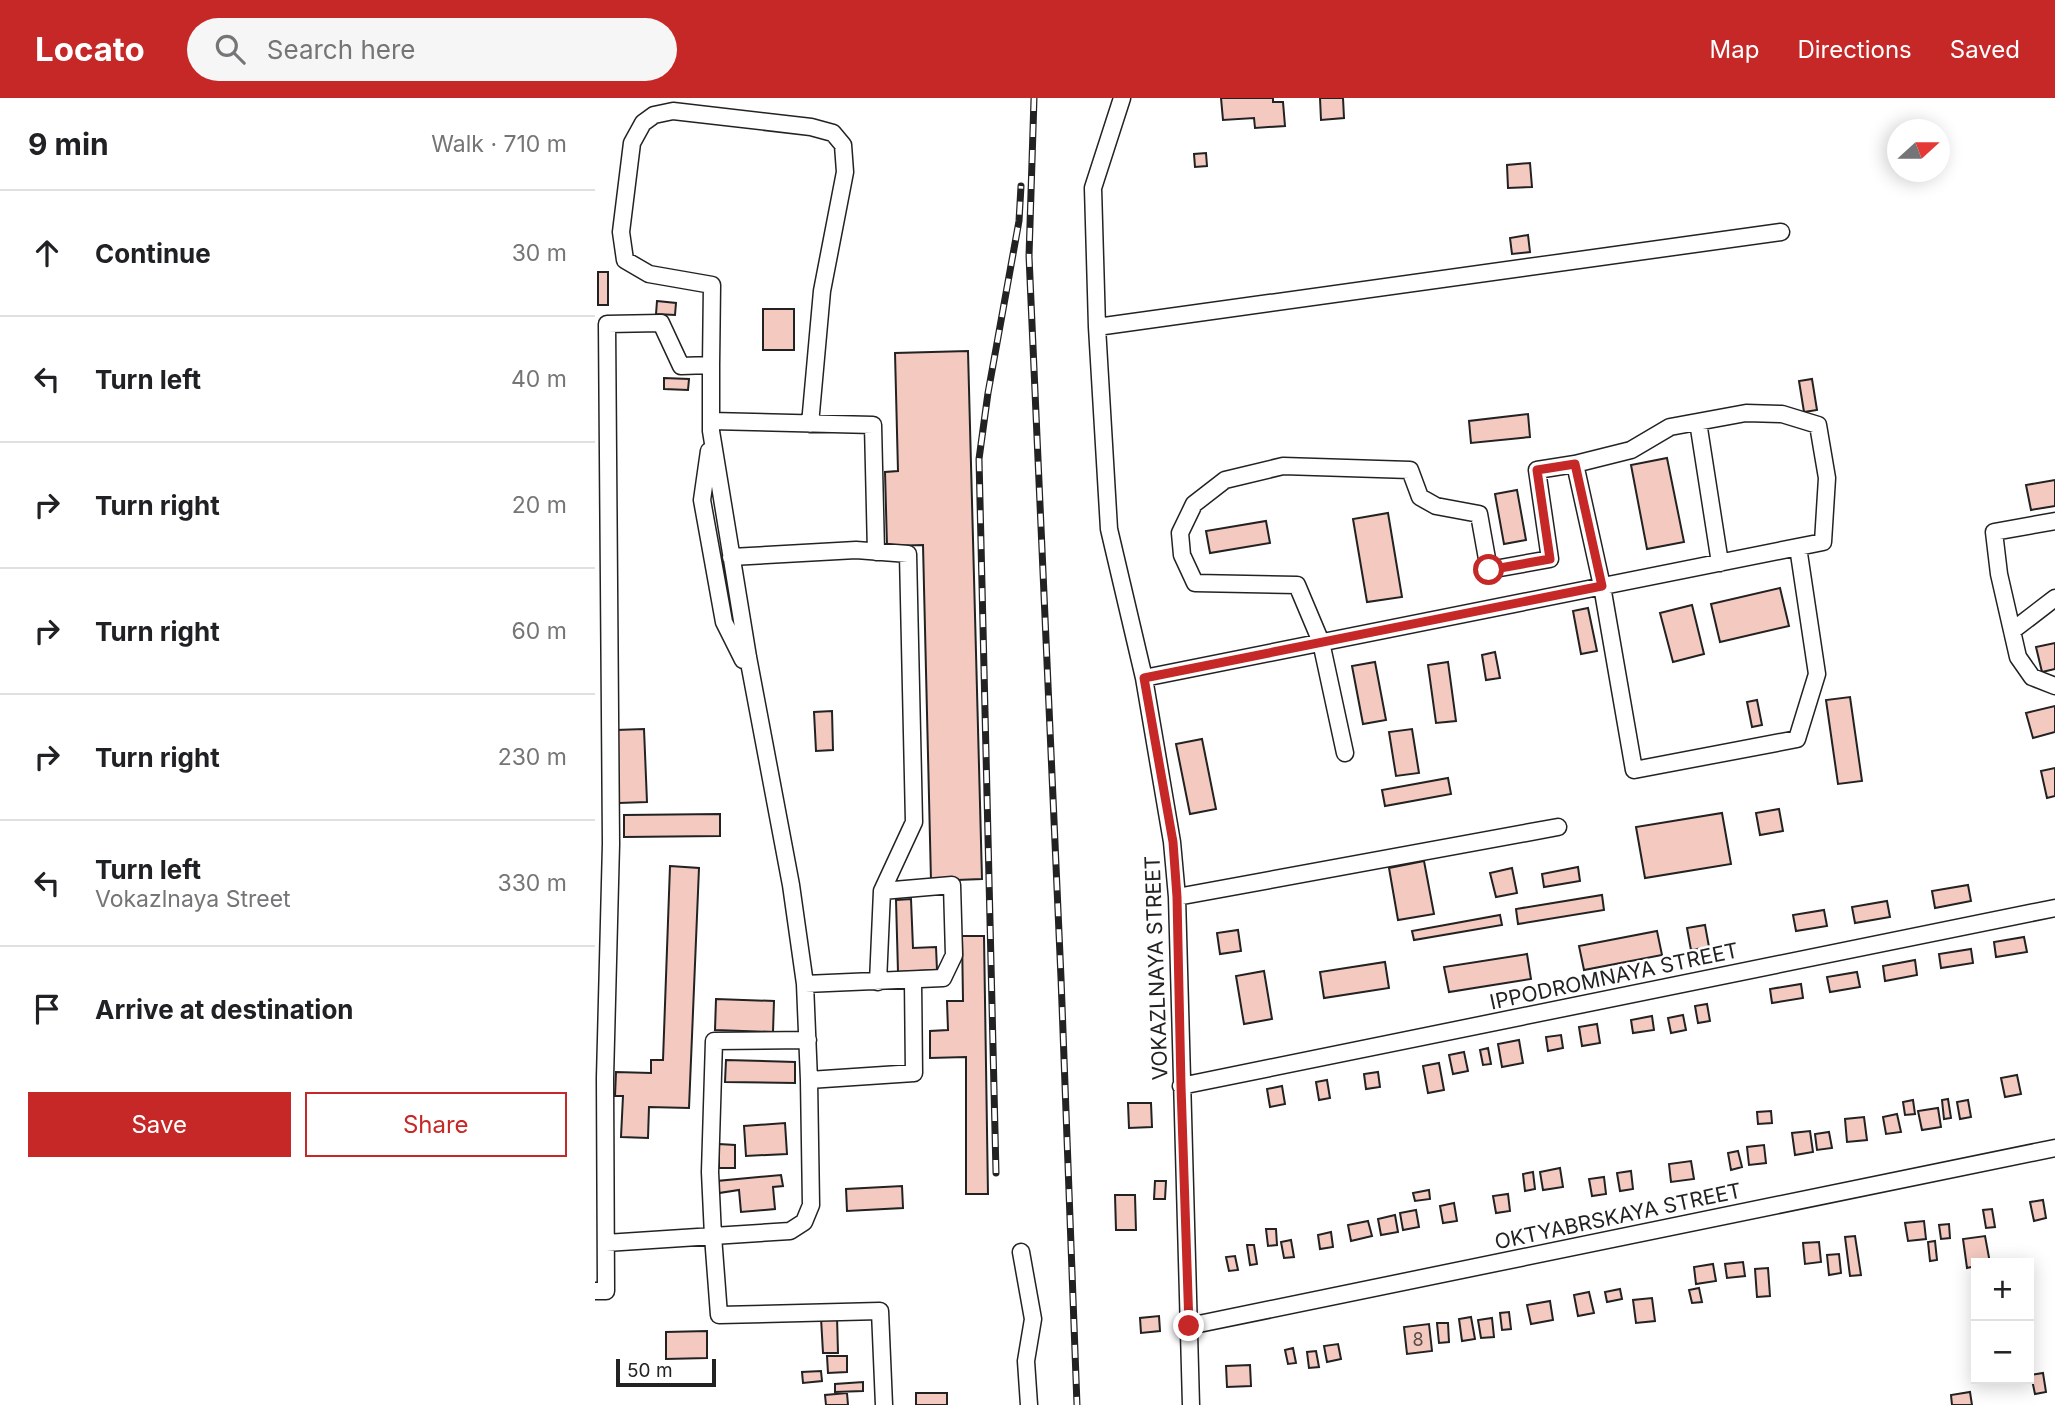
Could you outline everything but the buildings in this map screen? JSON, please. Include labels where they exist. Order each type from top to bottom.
[{"type":"street","name":"VOKAZLNAYA STREET","points":[[1122,98],[1093,188],[1097,327],[1109,529],[1144,678],[1173,842],[1177,897],[1191,1405]]},
{"type":"street","points":[[751,676],[724,622],[702,500],[711,426],[712,285],[649,274],[625,260],[621,232],[632,143],[643,123],[654,115],[673,111],[811,127],[833,133],[843,145],[845,172],[822,291],[810,424]]},
{"type":"street","points":[[1097,327],[1781,232]]},
{"type":"street","points":[[595,1291],[606,1291],[605,1078],[611,845],[607,324],[661,323],[681,366],[711,365]]},
{"type":"street","points":[[1144,678],[1321,642],[1720,562],[1823,542],[1827,478],[1818,425],[1782,414],[1746,413],[1670,426],[1631,450],[1537,470],[1550,559],[1489,570],[1479,514],[1436,506],[1420,497],[1410,470],[1283,466],[1224,480],[1194,505],[1180,533],[1182,555],[1195,583],[1297,585],[1321,642],[1345,753]]},
{"type":"street","points":[[1697,422],[1720,562]]},
{"type":"street","points":[[711,426],[873,425],[876,552]]},
{"type":"street","points":[[606,1243],[790,1231],[804,1223],[811,1205],[805,984],[791,885],[751,676],[711,426]]},
{"type":"street","points":[[1575,464],[1602,586],[1634,770],[1797,739],[1817,674],[1798,547]]},
{"type":"street","points":[[2055,521],[1994,532],[1999,574],[2018,657],[2032,677],[2055,686]]},
{"type":"street","points":[[731,556],[856,550],[908,554],[914,822],[883,891],[878,982]]},
{"type":"street","points":[[2013,631],[2055,598]]},
{"type":"street","points":[[1177,897],[1558,827]]},
{"type":"street","points":[[805,984],[943,978],[954,956],[952,885],[883,891]]},
{"type":"street","name":"IPPODROMNAYA STREET","points":[[1181,1086],[2054,912]]},
{"type":"street","points":[[809,1080],[914,1073],[913,981]]},
{"type":"street","points":[[808,1040],[714,1041],[710,1172],[719,1315],[880,1311],[884,1405]]},
{"type":"street","name":"OKTYABRSKAYA STREET","points":[[1189,1326],[2055,1147]]},
{"type":"street","points":[[1021,1252],[1033,1319],[1026,1362],[1029,1405]]},
{"type":"railway","points":[[1034,98],[1029,256],[1077,1405]]},
{"type":"railway","points":[[996,1173],[979,459],[1019,221],[1021,186]]},
{"type":"route","points":[[1189,1326],[1177,897],[1173,842],[1144,678],[1602,586],[1575,464],[1537,470],[1550,559],[1489,570]]}]
